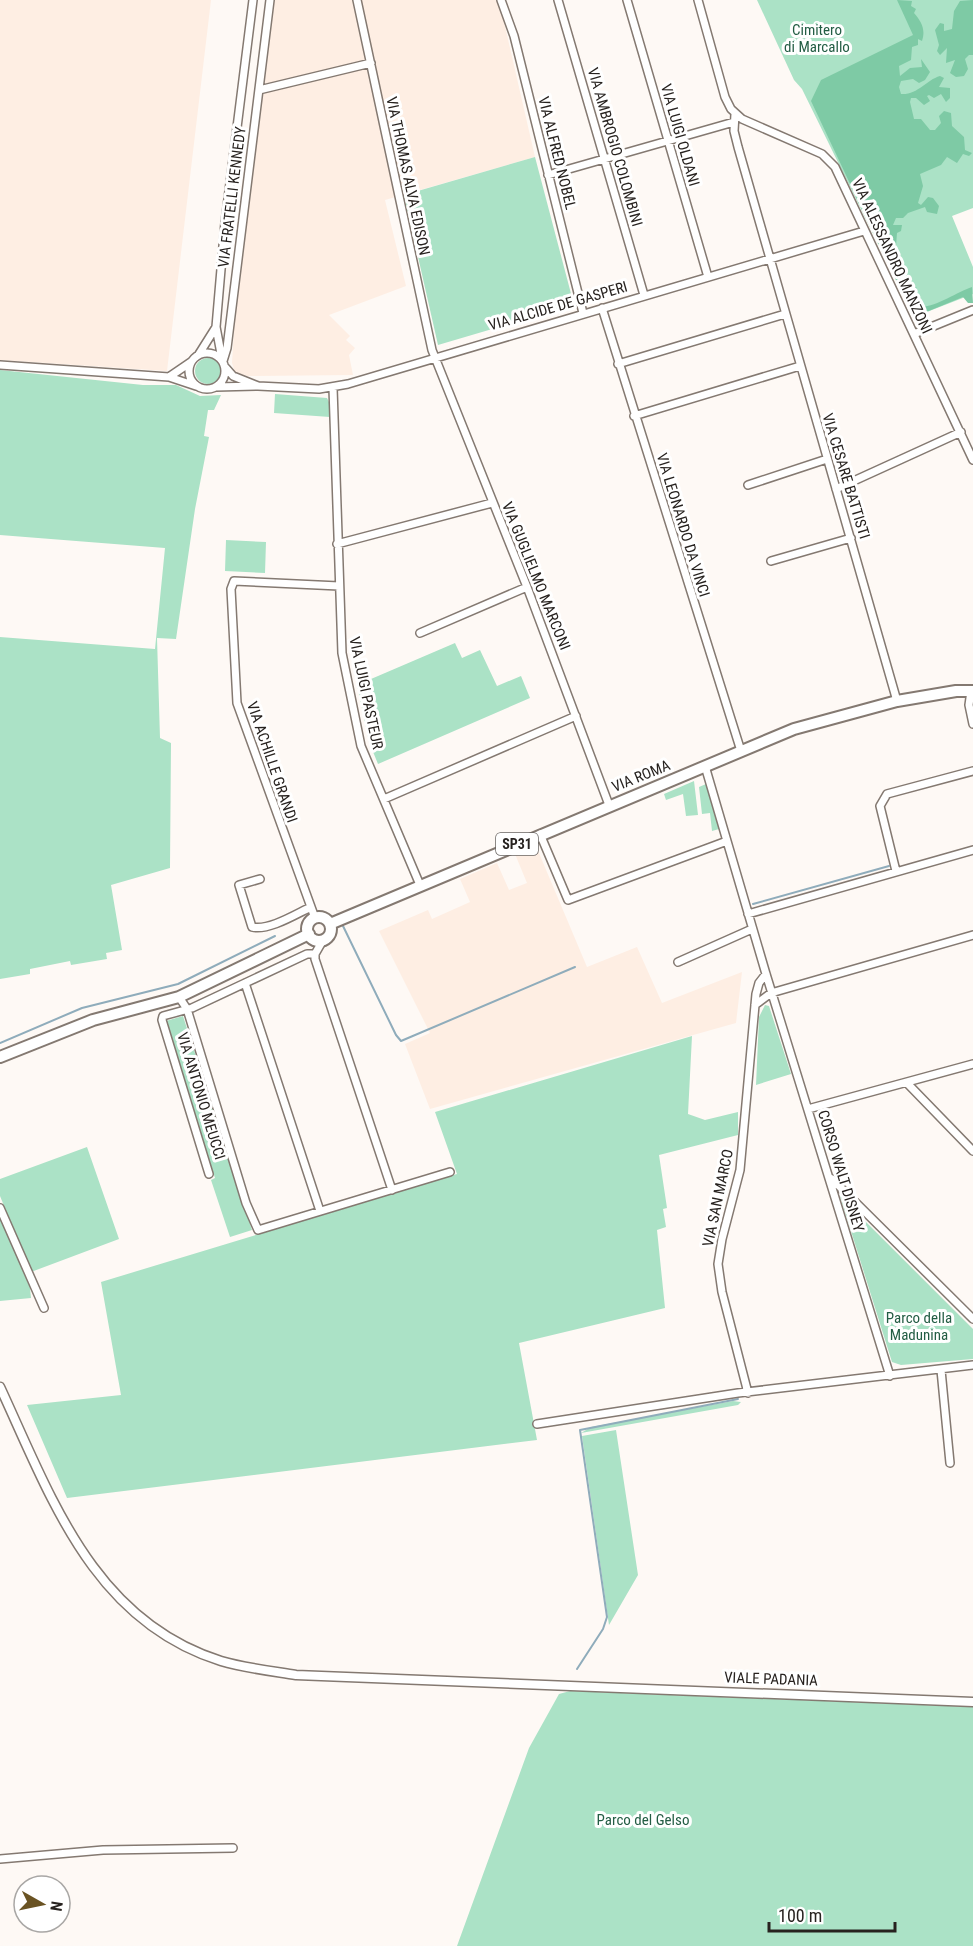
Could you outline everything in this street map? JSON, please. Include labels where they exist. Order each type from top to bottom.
[{"type":"main road","name":"VIA ROMA","points":[[330,924],[609,805],[805,725],[897,701],[956,691],[972,691]]},
{"type":"main road","points":[[313,912],[330,924],[329,935],[323,940],[315,939],[309,934],[308,926],[313,912]]},
{"type":"main road","points":[[0,1058],[73,1026],[179,997],[309,934]]},
{"type":"street","name":"VIA FRATELLI KENNEDY","points":[[224,364],[216,327],[225,224],[253,0]]},
{"type":"street","name":"VIA FRATELLI KENNEDY","points":[[224,364],[228,348],[270,0]]},
{"type":"street","name":"VIA THOMAS ALVA EDISON","points":[[357,0],[434,357]]},
{"type":"street","name":"VIA ALFRED NOBEL","points":[[501,0],[514,36],[583,313]]},
{"type":"street","name":"VIA LUIGI OLDANI","points":[[627,0],[708,277]]},
{"type":"street","points":[[698,0],[724,98],[735,114]]},
{"type":"street","name":"VIA AMBROGIO COLOMBINI","points":[[559,3],[644,295]]},
{"type":"street","points":[[259,90],[370,63]]},
{"type":"street","name":"VIA CESARE BATTISTI","points":[[735,114],[734,132],[897,701]]},
{"type":"street","name":"VIA ALESSANDRO MANZONI","points":[[735,114],[830,160],[973,460]]},
{"type":"street","points":[[548,176],[734,122]]},
{"type":"street","name":"VIA ALCIDE DE GASPERI","points":[[216,387],[333,388],[864,231]]},
{"type":"street","name":"VIA LEONARDO DA VINCI","points":[[602,308],[634,416],[741,751]]},
{"type":"street","points":[[914,334],[973,310]]},
{"type":"street","points":[[618,364],[785,314]]},
{"type":"street","name":"VIA FRATELLI KENNEDY","points":[[195,358],[216,327]]},
{"type":"street","points":[[0,365],[169,377],[207,390],[216,387],[224,380],[224,364],[209,353],[195,358],[169,377]]},
{"type":"street","name":"VIA GUGLIELMO MARCONI","points":[[434,357],[527,587],[609,805]]},
{"type":"street","points":[[195,358],[189,371],[196,386]]},
{"type":"street","name":"VIA ALCIDE DE GASPERI","points":[[224,364],[233,376],[258,386]]},
{"type":"street","points":[[634,416],[800,366]]},
{"type":"street","name":"VIA LUIGI PASTEUR","points":[[333,388],[342,653],[361,746],[420,885]]},
{"type":"street","points":[[836,489],[961,432]]},
{"type":"street","points":[[747,485],[827,459]]},
{"type":"street","points":[[337,544],[492,503]]},
{"type":"street","points":[[771,561],[851,538]]},
{"type":"street","name":"VIA ACHILLE GRANDI","points":[[313,912],[237,704],[231,590],[234,581],[339,586]]},
{"type":"street","points":[[420,633],[527,587]]},
{"type":"street","points":[[972,691],[969,705],[973,724]]},
{"type":"street","points":[[384,799],[576,716]]},
{"type":"street","points":[[705,766],[766,974]]},
{"type":"street","points":[[896,871],[880,813],[882,799],[886,794],[973,771]]},
{"type":"street","points":[[540,834],[568,900],[728,841]]},
{"type":"street","points":[[748,914],[973,850]]},
{"type":"street","points":[[260,879],[239,885],[252,927],[258,928],[313,912]]},
{"type":"street","points":[[678,962],[752,929]]},
{"type":"street","points":[[755,1005],[771,993],[973,935]]},
{"type":"street","points":[[323,940],[315,954],[392,1190]]},
{"type":"street","points":[[187,1010],[307,954],[315,954]]},
{"type":"street","name":"CORSO WALT DISNEY","points":[[766,974],[890,1376]]},
{"type":"street","name":"VIA SAN MARCO","points":[[748,1393],[722,1292],[718,1264],[722,1239],[740,1170],[755,1005],[759,983],[766,974]]},
{"type":"street","points":[[245,983],[320,1212]]},
{"type":"street","points":[[179,997],[187,1010],[246,1203],[258,1230],[450,1172]]},
{"type":"street","name":"VIA ANTONIO MEUCCI","points":[[187,1010],[163,1016],[162,1020],[209,1174]]},
{"type":"street","points":[[808,1109],[973,1064]]},
{"type":"street","points":[[907,1083],[973,1151]]},
{"type":"street","points":[[830,1178],[973,1319]]},
{"type":"street","points":[[0,1208],[44,1308]]},
{"type":"street","points":[[537,1424],[748,1393],[973,1365]]},
{"type":"street","points":[[941,1370],[950,1463]]},
{"type":"street","name":"VIALE PADANIA","points":[[0,1387],[52,1499],[85,1558],[116,1597],[152,1626],[187,1647],[219,1660],[258,1670],[296,1675],[973,1702]]},
{"type":"street","points":[[0,1859],[102,1850],[233,1848]]},
{"type":"shaded area","points":[[0,0],[211,0],[167,371],[0,360]]},
{"type":"shaded area","points":[[272,0],[499,0],[535,157],[385,200],[406,286],[329,315],[350,336],[346,340],[355,348],[349,355],[353,375],[247,376],[235,372],[232,363],[235,313]]},
{"type":"shaded area","points":[[536,846],[587,967],[637,947],[662,1003],[742,972],[736,1023],[430,1109],[405,1044],[430,1033],[379,931],[428,910],[432,919],[470,902],[460,879],[497,863],[509,890],[527,883],[515,854]]},
{"type":"green space","name":"Cimitero di Marcallo","points":[[757,0],[973,0],[973,208],[952,216],[973,267],[973,294],[914,317],[802,89],[794,80]]},
{"type":"green space","points":[[897,0],[912,1],[911,6],[916,9],[914,13],[923,29],[922,41],[918,39],[918,45],[912,47],[911,60],[899,66],[900,76],[910,68],[922,67],[921,59],[930,72],[925,80],[919,83],[913,79],[901,81],[899,87],[901,94],[917,90],[940,76],[944,78],[939,87],[950,88],[950,98],[946,102],[941,94],[934,98],[929,95],[927,96],[930,101],[924,105],[916,98],[911,98],[914,119],[921,119],[930,130],[935,130],[941,123],[939,116],[944,111],[951,113],[952,126],[964,137],[965,150],[972,153],[969,156],[963,154],[957,163],[947,157],[941,165],[920,174],[923,186],[918,203],[921,205],[928,197],[933,198],[939,206],[937,214],[927,212],[925,207],[908,213],[903,218],[896,218],[893,225],[902,225],[901,231],[897,233],[896,246],[886,254],[888,257],[895,255],[901,260],[909,282],[917,288],[914,301],[916,306],[923,307],[937,303],[972,287],[973,303],[968,303],[963,297],[914,317],[872,230],[876,228],[874,224],[870,226],[811,101],[821,80],[913,35]]},
{"type":"green space","points":[[973,0],[973,55],[965,59],[968,69],[964,76],[956,77],[950,73],[955,60],[946,63],[947,48],[940,55],[937,51],[939,45],[935,30],[940,23],[944,24],[944,31],[952,29],[954,11],[960,1]]},
{"type":"green space","points":[[535,157],[574,305],[438,345],[404,195]]},
{"type":"green space","points":[[208,358],[217,362],[221,371],[217,380],[208,384],[199,380],[195,371],[199,362]]},
{"type":"green space","points":[[0,370],[143,385],[176,385],[200,396],[221,395],[214,410],[208,410],[204,436],[209,437],[195,509],[176,639],[157,638],[160,738],[171,743],[170,868],[111,885],[122,950],[106,953],[107,959],[71,965],[70,961],[30,969],[30,974],[0,979],[0,637],[155,649],[165,548],[0,535]]},
{"type":"green space","points":[[275,394],[327,398],[330,417],[274,413]]},
{"type":"green space","points":[[226,540],[266,542],[265,573],[225,571]]},
{"type":"green space","points":[[455,643],[462,658],[480,650],[497,686],[521,676],[530,698],[378,764],[369,742],[357,685]]},
{"type":"green space","points":[[694,781],[698,815],[686,816],[683,794],[666,800],[664,794]]},
{"type":"green space","points":[[706,784],[719,829],[712,831],[710,813],[702,814],[699,787]]},
{"type":"green space","points":[[765,1005],[769,1006],[791,1074],[756,1085],[759,1017]]},
{"type":"green space","points":[[183,1016],[252,1230],[230,1237],[211,1180],[215,1178],[166,1021]]},
{"type":"green space","points":[[692,1036],[688,1114],[705,1120],[738,1112],[738,1135],[659,1155],[667,1208],[663,1209],[666,1227],[657,1230],[665,1308],[519,1343],[537,1440],[67,1498],[27,1405],[121,1395],[101,1282],[457,1174],[435,1112]]},
{"type":"green space","points":[[87,1147],[119,1239],[31,1272],[0,1196],[0,1179]]},
{"type":"green space","name":"Parco della Madunina","points":[[840,1196],[973,1329],[973,1359],[901,1365],[892,1362]]},
{"type":"green space","points":[[0,1216],[30,1288],[31,1298],[0,1301]]},
{"type":"green space","points":[[733,1401],[741,1402],[738,1405],[581,1433],[591,1427]]},
{"type":"green space","points":[[616,1430],[638,1575],[609,1625],[582,1436]]},
{"type":"green space","name":"Parco del Gelso","points":[[570,1691],[973,1707],[973,1946],[457,1946],[529,1748],[559,1694]]},
{"type":"waterway","points":[[753,904],[889,866]]},
{"type":"waterway","points":[[343,926],[401,1041],[575,967]]},
{"type":"waterway","points":[[0,1043],[82,1008],[178,984],[275,936]]},
{"type":"waterway","points":[[577,1669],[603,1629],[607,1617],[580,1430],[738,1399]]}]
